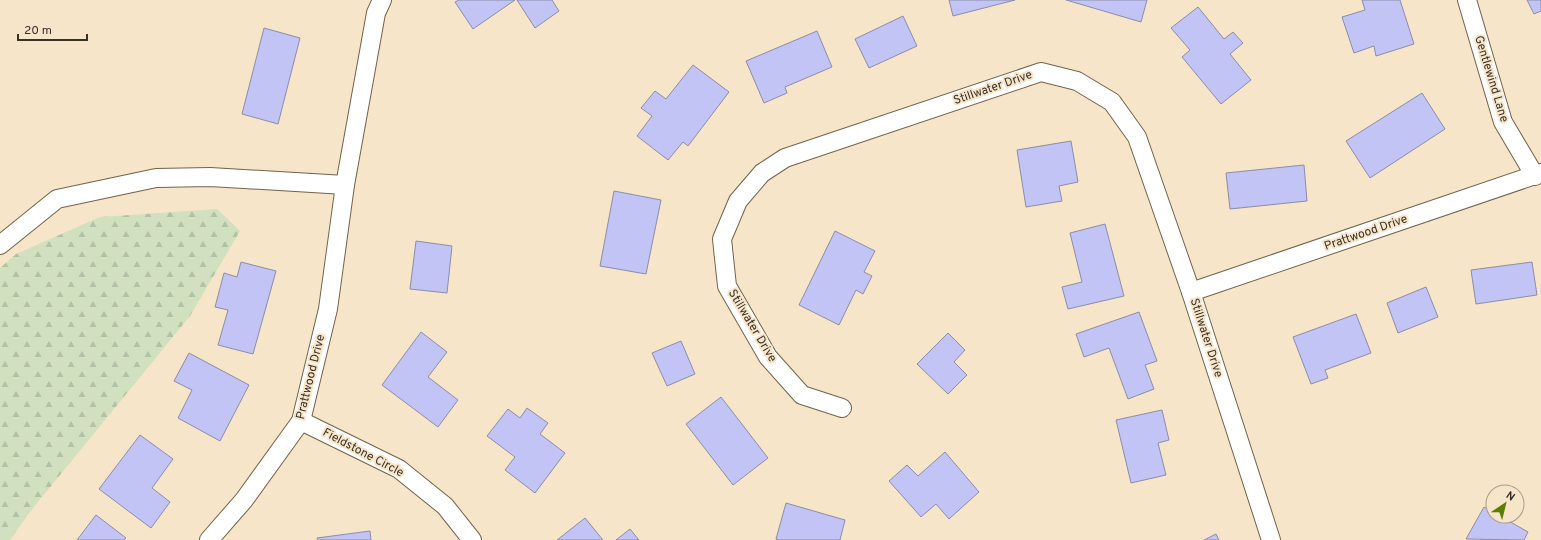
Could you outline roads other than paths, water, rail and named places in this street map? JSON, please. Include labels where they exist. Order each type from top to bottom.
[{"type":"street","name":"Gentlewind Lane","points":[[1466,0],[1502,122],[1538,174]]},
{"type":"street","name":"Prattwood Drive","points":[[208,540],[244,500],[301,421],[328,309],[345,185],[379,6]]},
{"type":"street","name":"Stillwater Drive","points":[[842,408],[802,395],[768,357],[728,286],[722,239],[738,201],[762,173],[785,158],[1041,72],[1077,81],[1112,102],[1137,137],[1191,292],[1271,540]]},
{"type":"street","name":"Prattwood Drive","points":[[1191,292],[1538,174]]},
{"type":"street","points":[[0,244],[58,199],[156,178],[210,177],[345,185]]},
{"type":"street","name":"Fieldstone Circle","points":[[301,421],[400,470],[445,506],[472,540]]}]
